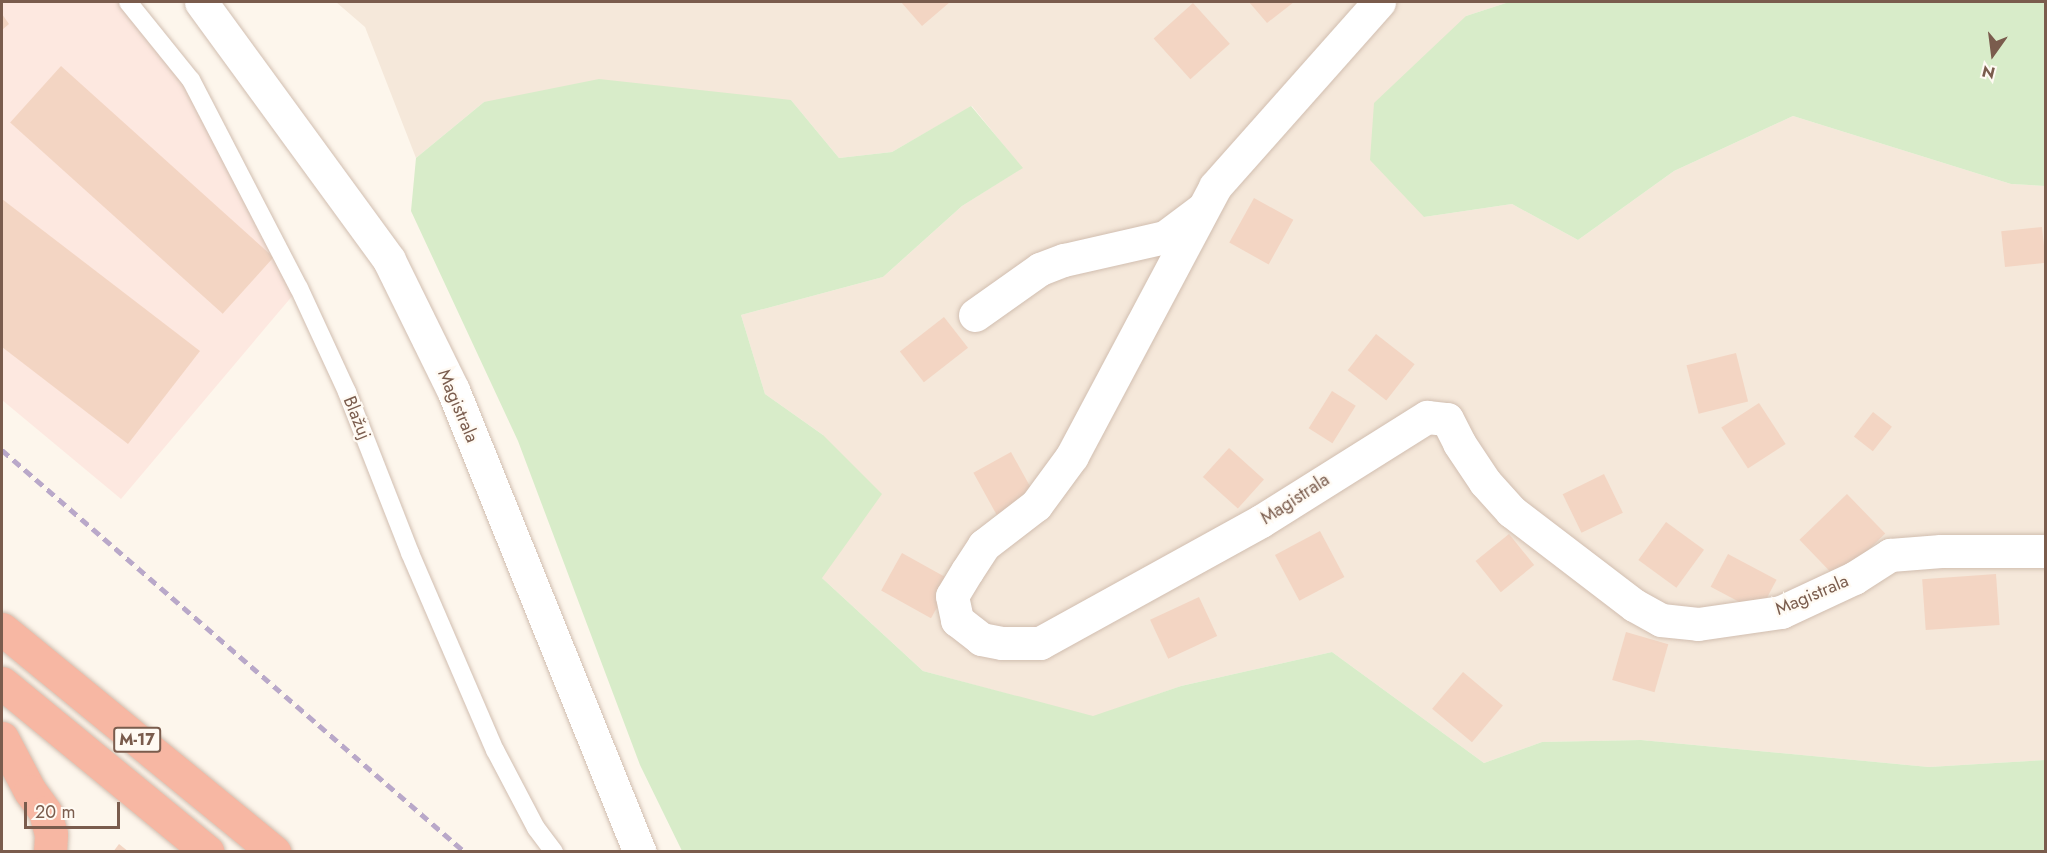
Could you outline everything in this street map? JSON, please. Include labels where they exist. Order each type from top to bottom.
[{"type":"highway","name":"M-17","points":[[2,629],[274,852]]},
{"type":"highway","name":"M-17","points":[[2,683],[208,852]]},
{"type":"highway","points":[[2,738],[30,791],[45,812],[51,834],[50,852]]},
{"type":"street","name":"Magistrala","points":[[201,2],[389,260],[453,390],[640,852]]},
{"type":"street","name":"Magistrala","points":[[1378,2],[1215,187],[1072,456],[1036,506],[984,545],[952,596],[957,620],[981,639],[1002,644],[1040,643],[1261,521],[1332,474],[1427,417],[1447,419],[1459,443],[1485,482],[1511,511],[1634,605],[1661,620],[1698,624],[1781,612],[1854,578],[1890,555],[1941,550],[2046,551]]},
{"type":"street","name":"Magistrala","points":[[975,315],[1040,269],[1064,260],[1165,237],[1202,209]]},
{"type":"lane","name":"Blažuj","points":[[128,2],[191,80],[299,288],[347,392],[410,553],[495,750],[536,828],[554,852]]},
{"type":"shaded area","points":[[2,2],[128,2],[191,80],[299,288],[121,499],[2,400]]},
{"type":"shaded area","points":[[336,2],[1509,2],[1466,16],[1424,217],[1512,204],[1578,240],[1674,171],[1793,116],[2011,184],[2045,186],[2045,760],[1929,767],[1641,740],[1542,742],[1484,763],[1332,652],[1181,686],[1093,717],[923,671],[822,578],[823,435],[765,394],[741,315],[883,277],[962,206],[1022,168],[972,106],[892,152],[839,158],[791,100],[484,102],[416,158],[365,27]]},
{"type":"green space","points":[[1509,2],[2045,2],[2045,186],[2011,184],[1793,116],[1674,171],[1578,240],[1512,204],[1424,217],[1370,160],[1374,103],[1466,16]]},
{"type":"green space","points":[[599,79],[791,100],[839,158],[892,152],[971,106],[1023,168],[962,206],[883,277],[741,315],[765,394],[823,435],[882,494],[822,578],[923,671],[1093,716],[1181,686],[1332,652],[1484,763],[1542,742],[1641,740],[1929,767],[2045,760],[2045,851],[682,851],[640,765],[518,441],[411,211],[416,158],[484,102]]},
{"type":"building","points":[[901,2],[950,2],[922,26]]},
{"type":"building","points":[[1249,2],[1294,2],[1267,23]]},
{"type":"building","points":[[1193,3],[1230,44],[1190,79],[1154,38]]},
{"type":"building","points":[[2,14],[9,24],[2,30]]},
{"type":"building","points":[[61,66],[274,257],[223,314],[10,122]]},
{"type":"building","points":[[1254,198],[1293,220],[1269,264],[1229,243]]},
{"type":"building","points":[[2,199],[200,351],[128,444],[2,347]]},
{"type":"building","points":[[2042,227],[2046,263],[2005,267],[2001,231]]},
{"type":"building","points":[[944,317],[968,348],[924,382],[900,351]]},
{"type":"building","points":[[1376,334],[1415,364],[1386,400],[1348,370]]},
{"type":"building","points":[[1736,353],[1748,402],[1699,414],[1687,365]]},
{"type":"building","points":[[1332,391],[1356,406],[1332,443],[1309,428]]},
{"type":"building","points":[[1759,403],[1786,444],[1748,469],[1721,428]]},
{"type":"building","points":[[1873,412],[1892,427],[1873,451],[1854,436]]},
{"type":"building","points":[[1229,448],[1264,479],[1238,508],[1203,477]]},
{"type":"building","points":[[1011,452],[1034,494],[997,515],[973,473]]},
{"type":"building","points":[[1604,474],[1623,513],[1582,533],[1563,494]]},
{"type":"building","points":[[1847,494],[1885,534],[1838,579],[1800,540]]},
{"type":"building","points":[[1666,522],[1704,550],[1676,588],[1638,560]]},
{"type":"building","points":[[1320,531],[1344,577],[1299,601],[1275,555]]},
{"type":"building","points":[[1509,534],[1534,565],[1501,592],[1476,561]]},
{"type":"building","points":[[902,553],[952,581],[931,618],[881,591]]},
{"type":"building","points":[[1728,554],[1777,580],[1759,612],[1711,587]]},
{"type":"building","points":[[1996,574],[2000,625],[1926,630],[1922,579]]},
{"type":"building","points":[[1199,597],[1217,636],[1168,659],[1150,620]]},
{"type":"building","points":[[1626,632],[1668,644],[1655,692],[1612,680]]},
{"type":"building","points":[[1463,672],[1503,705],[1472,742],[1432,709]]},
{"type":"building","points":[[119,844],[129,852],[113,852]]},
{"type":"railway","points":[[2,450],[465,852]]}]
